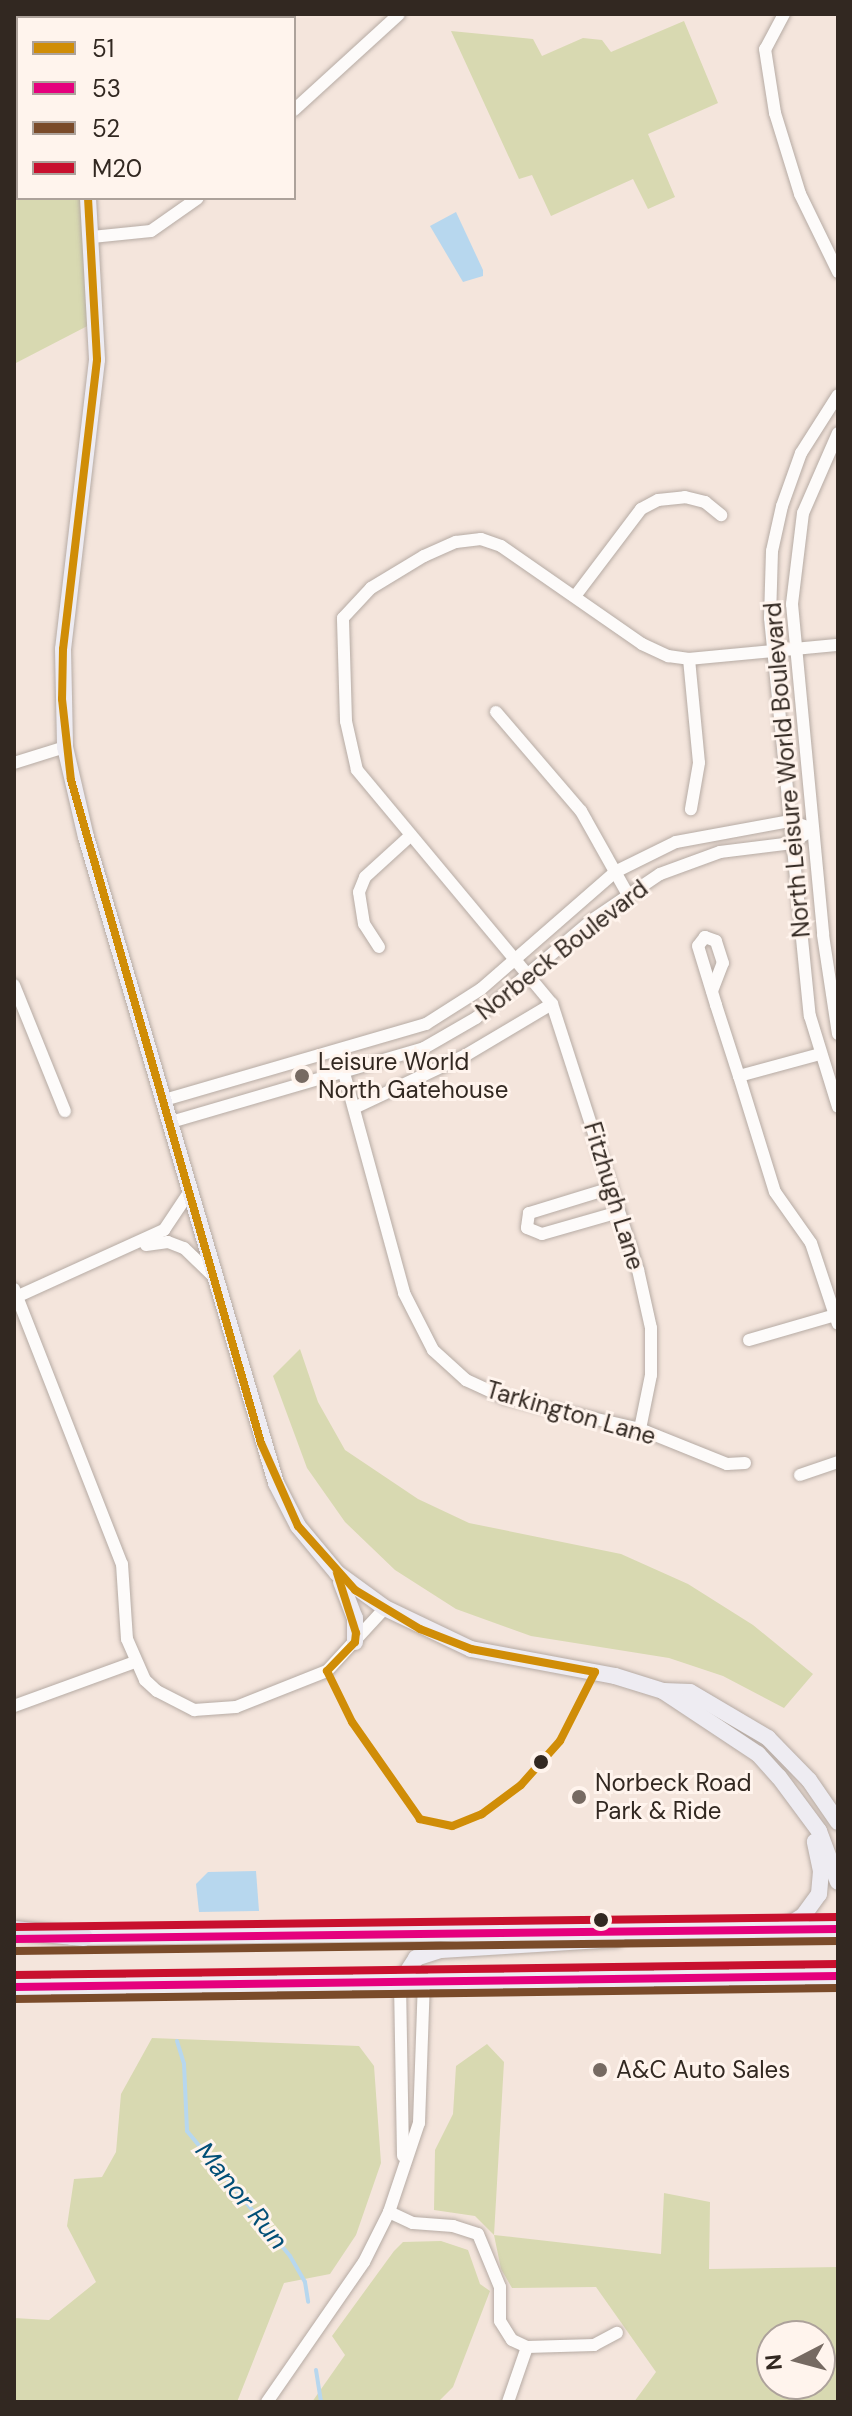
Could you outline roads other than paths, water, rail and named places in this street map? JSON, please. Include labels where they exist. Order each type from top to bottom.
[{"type":"highway","points":[[14,1930],[84,1937]]},
{"type":"main road","points":[[88,200],[97,360],[63,649],[65,747],[86,837],[276,1483],[298,1526],[337,1573],[385,1608],[471,1649],[615,1676],[663,1691],[690,1692],[768,1738],[809,1780],[838,1822]]},
{"type":"main road","points":[[337,1573],[352,1608],[355,1642]]},
{"type":"main road","points":[[663,1691],[758,1754],[809,1817],[838,1882]]},
{"type":"main road","points":[[782,1929],[803,1916],[819,1894],[821,1871],[809,1817]]},
{"type":"main road","points":[[400,1983],[416,1958],[441,1950],[551,1947],[670,1929]]},
{"type":"main road","points":[[14,1939],[838,1929]]},
{"type":"main road","points":[[14,1987],[838,1976]]},
{"type":"street","points":[[296,108],[399,14]]},
{"type":"street","points":[[784,14],[765,49],[782,146],[838,272]]},
{"type":"street","points":[[92,237],[151,231],[195,200]]},
{"type":"street","name":"North Leisure World Boulevard","points":[[838,395],[801,453],[776,527],[770,587],[772,651],[810,1016],[838,1107]]},
{"type":"street","name":"North Leisure World Boulevard","points":[[838,433],[810,489],[798,531],[792,604],[813,829],[838,1034]]},
{"type":"street","points":[[576,595],[641,509],[658,500],[685,497],[705,502],[721,515]]},
{"type":"street","name":"Fitzhugh Lane","points":[[640,1429],[651,1375],[651,1328],[619,1212],[552,1004],[530,974],[368,789],[350,750],[340,634],[351,604],[424,556],[472,539],[501,546],[576,595],[642,644],[689,659]]},
{"type":"street","points":[[691,809],[699,763],[689,659],[838,645]]},
{"type":"street","points":[[496,712],[554,774],[627,893]]},
{"type":"street","points":[[14,763],[65,747]]},
{"type":"street","name":"Norbeck Boulevard","points":[[164,1100],[426,1024],[481,989],[615,872],[676,842],[789,821],[813,829]]},
{"type":"street","name":"Norbeck Boulevard","points":[[171,1122],[344,1074],[453,1034],[627,893],[660,874],[720,852],[792,843],[813,829]]},
{"type":"street","points":[[379,947],[364,924],[359,892],[373,868],[409,837]]},
{"type":"street","points":[[14,985],[65,1111]]},
{"type":"street","points":[[712,991],[775,1192],[811,1243],[836,1319],[749,1340]]},
{"type":"street","points":[[354,1108],[454,1061],[552,1004]]},
{"type":"street","name":"Tarkington Lane","points":[[338,1051],[404,1293],[433,1350],[466,1380],[505,1398],[640,1429],[727,1464],[745,1463]]},
{"type":"street","points":[[739,1076],[820,1054]]},
{"type":"street","points":[[611,1188],[529,1213],[527,1228],[542,1234],[619,1212]]},
{"type":"street","points":[[190,1191],[170,1224],[139,1246],[15,1294],[122,1564],[127,1639],[135,1662],[145,1680],[168,1700],[194,1710],[223,1710],[327,1671],[385,1608]]},
{"type":"street","points":[[139,1246],[175,1244],[214,1277]]},
{"type":"street","points":[[800,1475],[838,1462]]},
{"type":"street","points":[[14,1706],[135,1662]]},
{"type":"street","points":[[267,2402],[364,2262],[389,2212],[422,2102],[424,1982]]},
{"type":"street","points":[[400,1983],[403,2163]]},
{"type":"street","points":[[389,2212],[413,2223],[453,2226],[478,2234],[500,2287],[504,2333],[527,2347],[594,2345],[617,2333]]},
{"type":"street","points":[[508,2402],[527,2347]]},
{"type":"water","points":[[456,212],[483,270],[483,276],[463,282],[430,226]]},
{"type":"water","points":[[256,1871],[259,1911],[199,1912],[196,1884],[208,1872]]},
{"type":"waterway","name":"Manor Run","points":[[177,2041],[184,2064],[187,2131],[290,2256],[305,2282],[308,2302]]},
{"type":"waterway","name":"Manor Run","points":[[316,2370],[321,2402]]},
{"type":"place","name":"Leisure World North Gatehouse","points":[[302,1076]]},
{"type":"place","name":"Norbeck Road Park & Ride","points":[[579,1797]]},
{"type":"place","name":"A&C Auto Sales","points":[[600,2070]]}]
